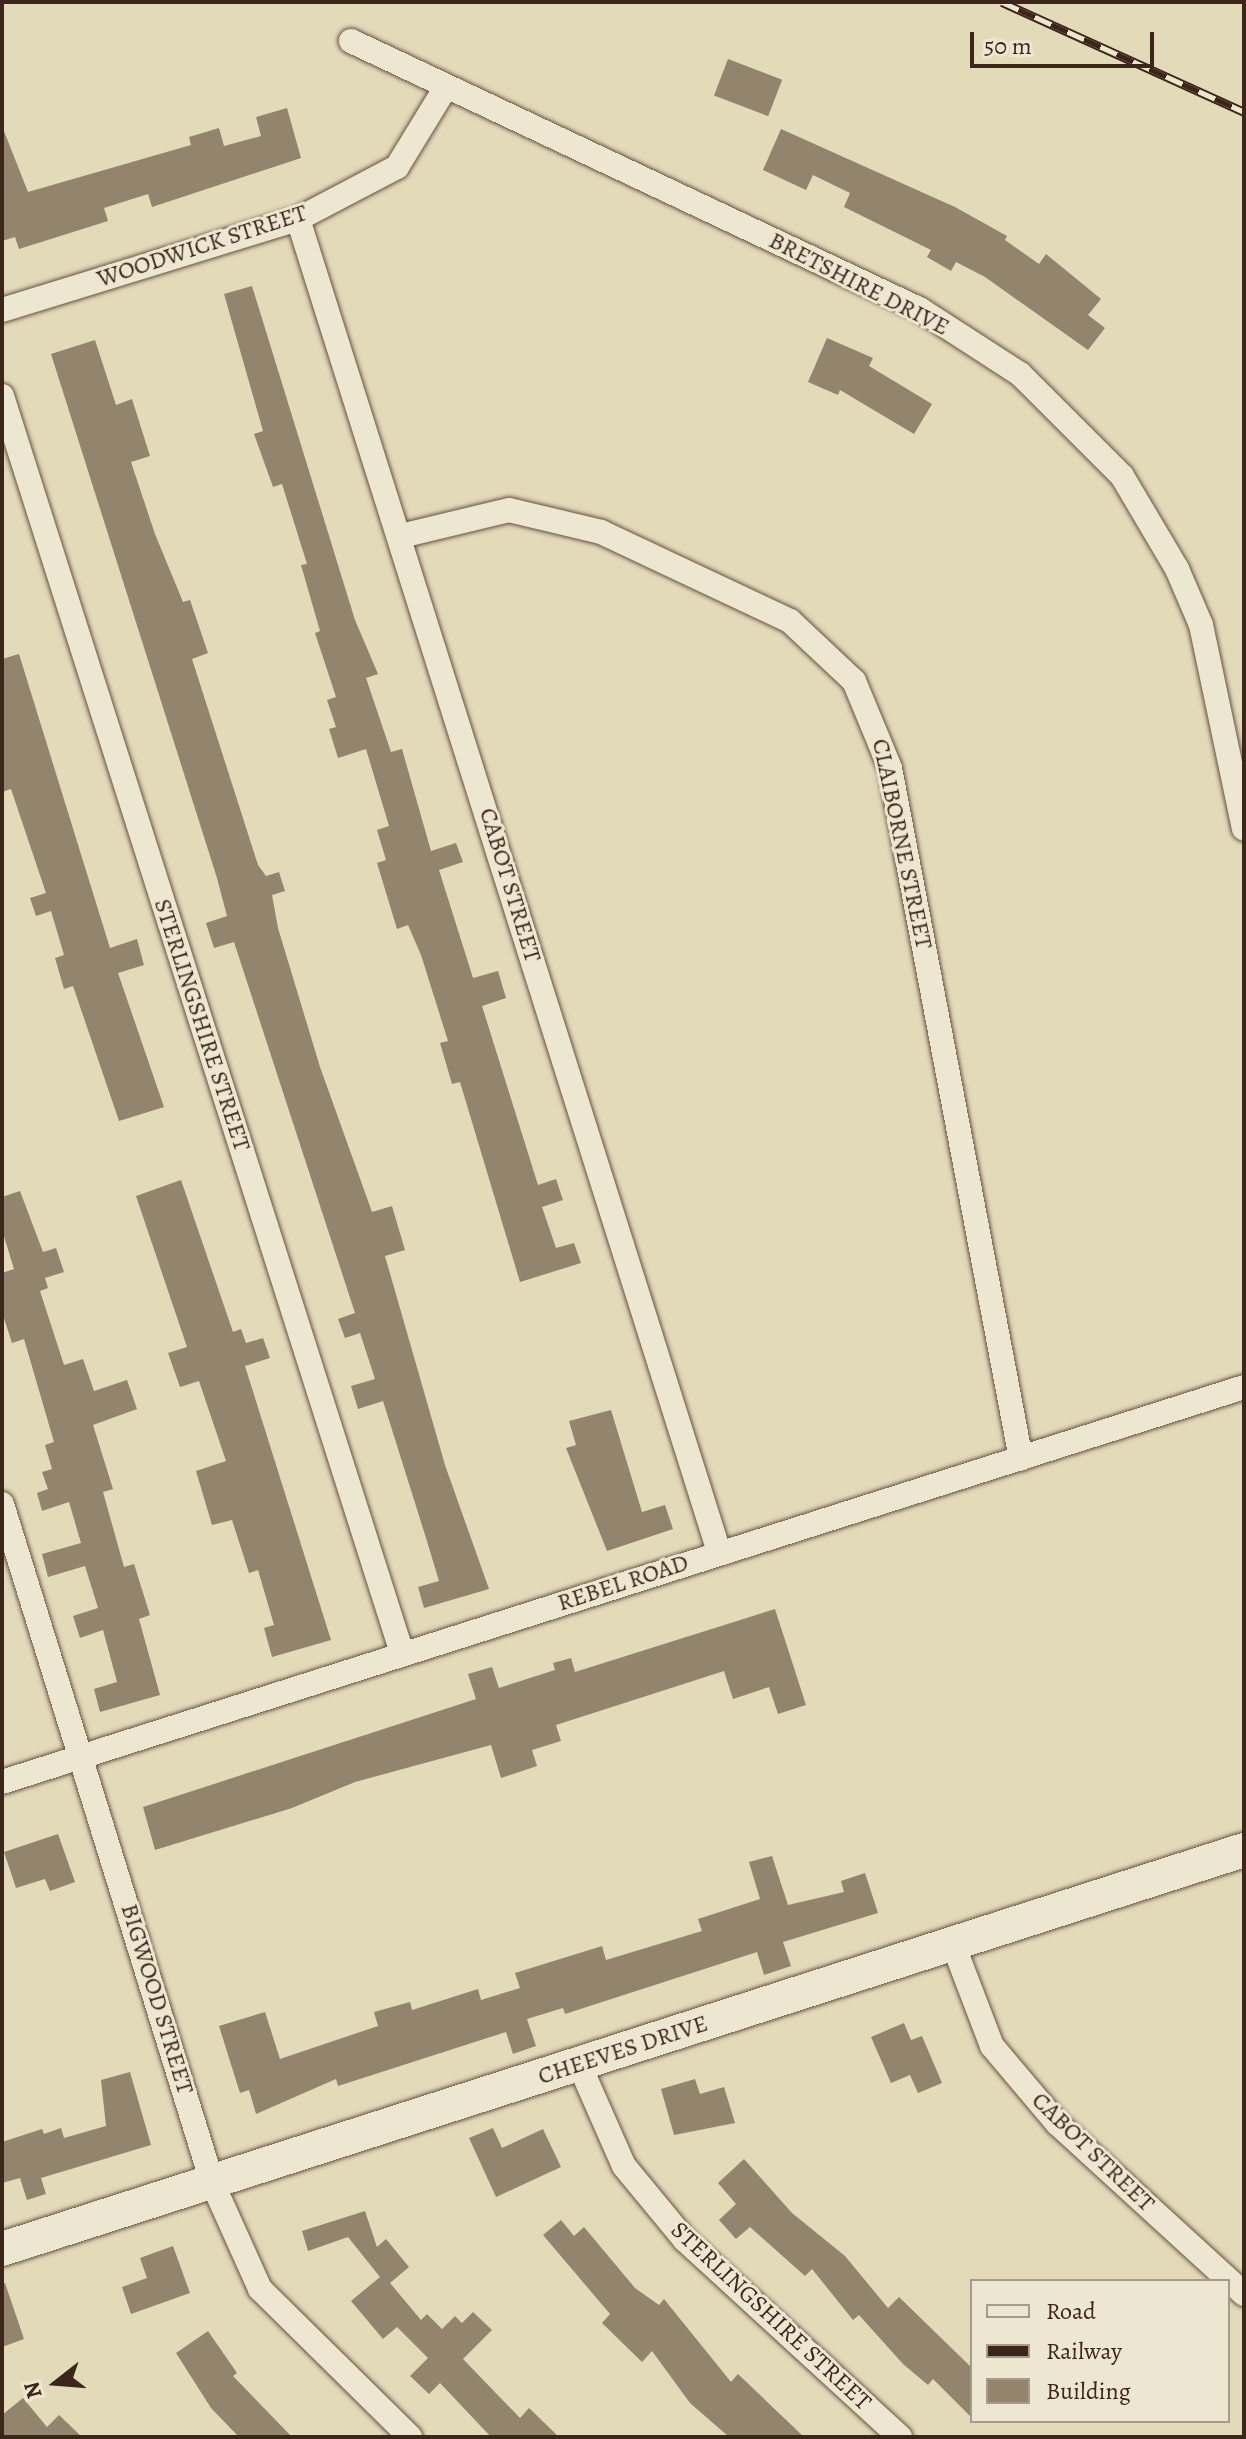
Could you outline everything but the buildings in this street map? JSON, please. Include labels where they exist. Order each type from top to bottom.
[{"type":"street","name":"BRETSHIRE DRIVE","points":[[351,41],[921,310],[1020,374],[1070,419],[1150,517],[1195,611],[1244,829]]},
{"type":"street","name":"WOODWICK STREET","points":[[2,310],[298,219],[397,167],[446,87]]},
{"type":"street","name":"CABOT STREET","points":[[298,219],[401,536],[719,1552]]},
{"type":"street","name":"STERLINGSHIRE STREET","points":[[2,396],[402,1653]]},
{"type":"street","name":"CLAIBORNE STREET","points":[[401,536],[509,510],[601,532],[790,621],[854,681],[877,724],[890,768],[1021,1459]]},
{"type":"street","name":"REBEL ROAD","points":[[2,1782],[1244,1387]]},
{"type":"street","name":"BIGWOOD STREET","points":[[2,1504],[212,2182],[260,2289],[410,2437]]},
{"type":"street","name":"CHEEVES DRIVE","points":[[2,2249],[1244,1850]]},
{"type":"street","name":"CABOT STREET","points":[[953,1944],[992,2046],[1058,2124],[1228,2279]]},
{"type":"street","name":"STERLINGSHIRE STREET","points":[[579,2064],[624,2166],[685,2240],[900,2437]]},
{"type":"railway","points":[[1002,2],[1244,112]]}]
